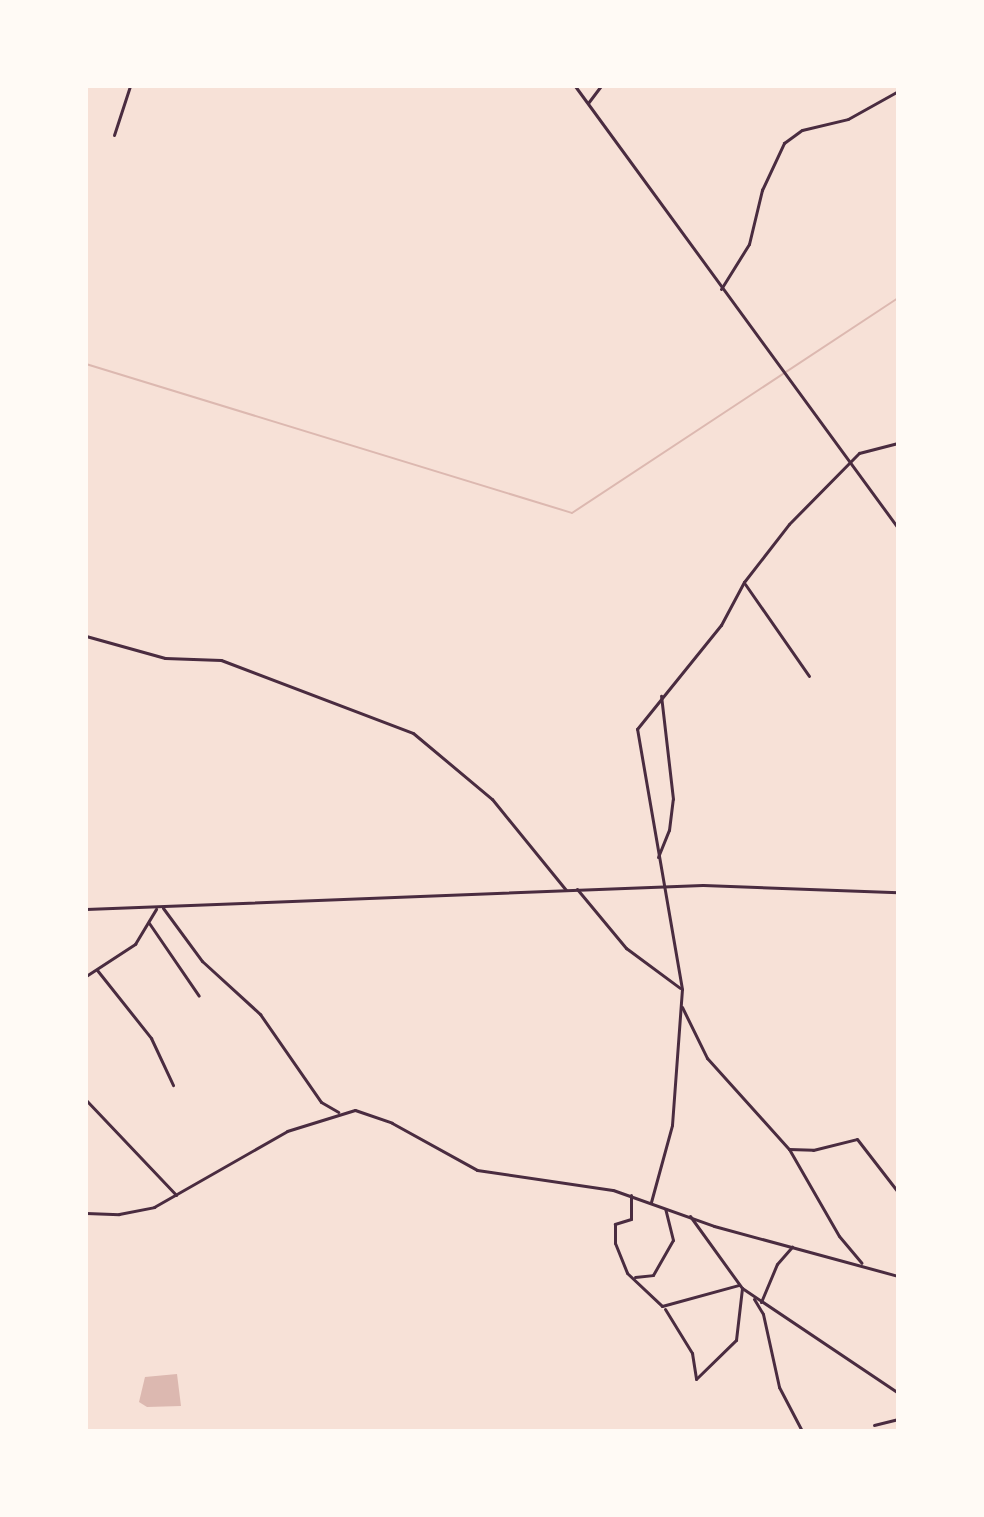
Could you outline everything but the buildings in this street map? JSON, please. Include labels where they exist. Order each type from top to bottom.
[{"type":"street","points":[[114,135],[130,86]]},
{"type":"street","points":[[575,86],[898,528]]},
{"type":"street","points":[[588,103],[601,86]]},
{"type":"street","points":[[721,289],[749,244],[762,190],[784,143],[802,130],[848,119],[898,91]]},
{"type":"street","points":[[651,1202],[672,1125],[682,989],[657,860],[637,729],[721,625],[744,582],[789,524],[849,460],[898,443]]},
{"type":"street","points":[[744,582],[809,676]]},
{"type":"street","points":[[86,636],[165,658],[221,660],[413,733],[492,799],[566,890]]},
{"type":"street","points":[[657,860],[669,830],[673,799],[661,696]]},
{"type":"street","points":[[577,889],[626,948],[682,989]]},
{"type":"street","points":[[86,909],[156,909],[577,889],[898,892]]},
{"type":"street","points":[[163,908],[202,961],[260,1014],[321,1102],[338,1112]]},
{"type":"street","points":[[86,976],[127,951],[156,909]]},
{"type":"street","points":[[149,923],[199,996]]},
{"type":"street","points":[[97,970],[145,1029],[173,1085]]},
{"type":"street","points":[[682,1006],[707,1058],[789,1149],[839,1236],[862,1263]]},
{"type":"street","points":[[86,1100],[176,1195]]},
{"type":"street","points":[[86,1213],[143,1211],[176,1195],[251,1149],[338,1112],[361,1111],[392,1123],[488,1173],[631,1195],[792,1247],[862,1263],[898,1276]]},
{"type":"street","points":[[789,1149],[813,1150],[857,1139],[898,1192]]},
{"type":"street","points":[[631,1195],[631,1219],[614,1227],[615,1243],[631,1276],[663,1308],[692,1353],[696,1379],[736,1340],[740,1286]]},
{"type":"street","points":[[631,1276],[653,1275],[673,1240],[663,1206]]},
{"type":"street","points":[[690,1216],[740,1286],[751,1296],[898,1393]]},
{"type":"street","points":[[761,1302],[777,1264],[792,1247]]},
{"type":"street","points":[[663,1308],[740,1286]]},
{"type":"street","points":[[751,1296],[763,1314],[779,1387],[802,1431]]},
{"type":"street","points":[[874,1425],[898,1419]]},
{"type":"shaded area","points":[[177,1374],[181,1406],[147,1407],[139,1402],[145,1377]]},
{"type":"waterway","points":[[86,364],[572,513],[898,298]]}]
